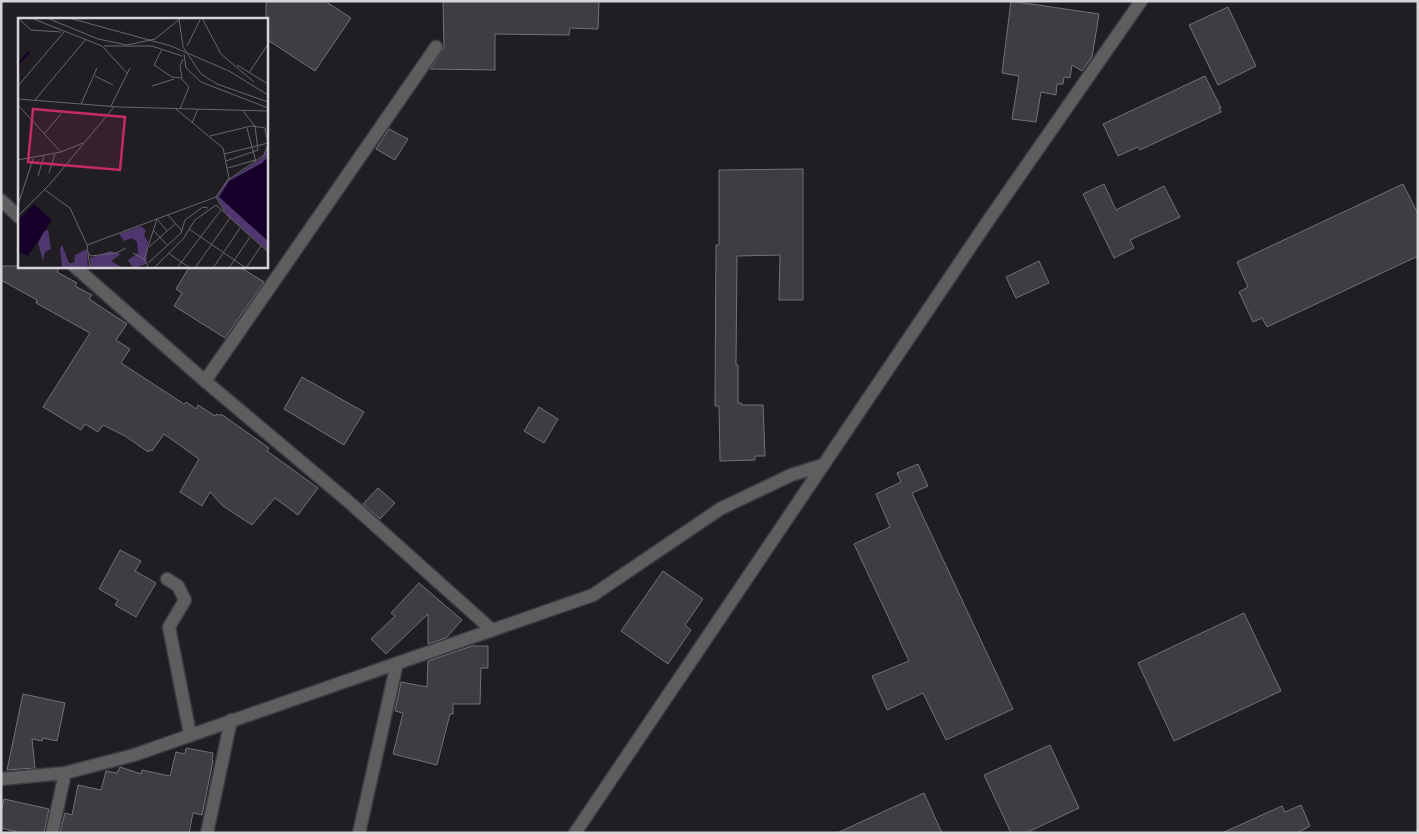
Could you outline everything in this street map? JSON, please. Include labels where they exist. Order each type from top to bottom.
[{"type":"street","points":[[575,833],[990,218],[1141,1]]},
{"type":"street","points":[[205,381],[436,47]]},
{"type":"street","points":[[1,200],[18,216]]},
{"type":"street","points":[[76,268],[205,381],[349,502],[492,630]]},
{"type":"street","points":[[1,779],[65,773],[134,755],[593,595],[720,509],[791,475],[823,465]]},
{"type":"street","points":[[167,580],[178,586],[185,600],[169,627],[190,734]]},
{"type":"street","points":[[360,833],[397,663]]},
{"type":"street","points":[[207,833],[231,720]]},
{"type":"street","points":[[52,833],[65,773]]},
{"type":"building","points":[[266,1],[325,1],[351,18],[315,71],[268,40],[268,18],[266,18]]},
{"type":"building","points":[[443,1],[599,1],[598,29],[570,28],[569,35],[495,34],[495,70],[430,69],[444,48]]},
{"type":"building","points":[[1011,1],[1099,14],[1092,57],[1082,71],[1072,65],[1070,78],[1064,77],[1063,84],[1057,84],[1056,95],[1041,92],[1036,122],[1012,119],[1019,76],[1002,73]]},
{"type":"building","points":[[1228,7],[1256,66],[1218,85],[1189,25]]},
{"type":"building","points":[[1205,76],[1221,108],[1219,108],[1221,112],[1140,150],[1138,147],[1118,156],[1103,124]]},
{"type":"building","points":[[389,129],[408,139],[395,160],[376,149]]},
{"type":"building","points":[[803,169],[803,300],[779,300],[780,255],[737,256],[736,365],[738,365],[738,403],[742,405],[763,405],[765,456],[755,456],[755,460],[720,461],[719,406],[715,406],[716,245],[719,245],[719,170]]},
{"type":"building","points":[[1104,184],[1116,210],[1164,186],[1180,217],[1130,240],[1134,248],[1114,258],[1083,194]]},
{"type":"building","points":[[1403,184],[1418,214],[1418,256],[1267,327],[1262,318],[1253,322],[1239,292],[1248,287],[1237,262]]},
{"type":"building","points":[[1039,261],[1049,283],[1016,298],[1006,277]]},
{"type":"building","points":[[1,266],[59,268],[57,272],[77,283],[75,286],[92,295],[89,299],[127,324],[116,340],[130,349],[121,363],[184,404],[186,402],[196,409],[198,405],[215,416],[217,414],[220,416],[221,414],[269,448],[267,451],[318,488],[298,515],[275,498],[252,525],[223,506],[210,492],[202,506],[180,492],[199,459],[164,434],[152,451],[149,450],[148,452],[125,436],[103,425],[98,432],[85,424],[81,430],[43,407],[90,333],[36,303],[37,300],[1,280]]},
{"type":"building","points":[[189,268],[241,268],[264,282],[225,338],[174,306],[182,293],[176,289]]},
{"type":"building","points":[[302,377],[364,412],[344,445],[284,409]]},
{"type":"building","points":[[539,407],[558,419],[544,443],[524,431]]},
{"type":"building","points":[[918,464],[928,486],[912,493],[1013,709],[946,740],[923,693],[887,710],[872,676],[909,661],[854,544],[890,527],[876,494],[901,482],[897,473]]},
{"type":"building","points":[[378,488],[395,503],[380,519],[363,504]]},
{"type":"building","points":[[120,550],[141,561],[135,571],[156,583],[136,617],[115,605],[118,600],[99,589]]},
{"type":"building","points":[[663,571],[703,599],[685,625],[691,630],[668,664],[621,631]]},
{"type":"building","points":[[419,583],[462,620],[446,638],[428,644],[428,614],[386,654],[371,639],[395,616],[391,613]]},
{"type":"building","points":[[1244,613],[1281,691],[1174,741],[1138,663]]},
{"type":"building","points":[[472,646],[488,646],[488,668],[481,668],[480,704],[453,704],[453,714],[450,714],[437,765],[393,754],[403,713],[395,711],[401,682],[427,687],[428,661]]},
{"type":"building","points":[[23,694],[65,703],[57,741],[43,738],[42,741],[32,739],[35,768],[7,770]]},
{"type":"building","points":[[1050,745],[1079,808],[1026,833],[1011,833],[984,775]]},
{"type":"building","points":[[186,748],[213,753],[202,815],[193,813],[189,833],[60,833],[65,813],[72,815],[78,785],[101,790],[106,771],[117,773],[120,767],[141,774],[142,770],[170,776],[176,752],[185,754]]},
{"type":"building","points":[[924,793],[942,833],[837,833]]},
{"type":"building","points":[[4,799],[49,809],[44,833],[21,833],[1,828],[1,812]]},
{"type":"building","points":[[1301,805],[1310,826],[1297,833],[1222,833],[1282,806],[1285,812]]}]
